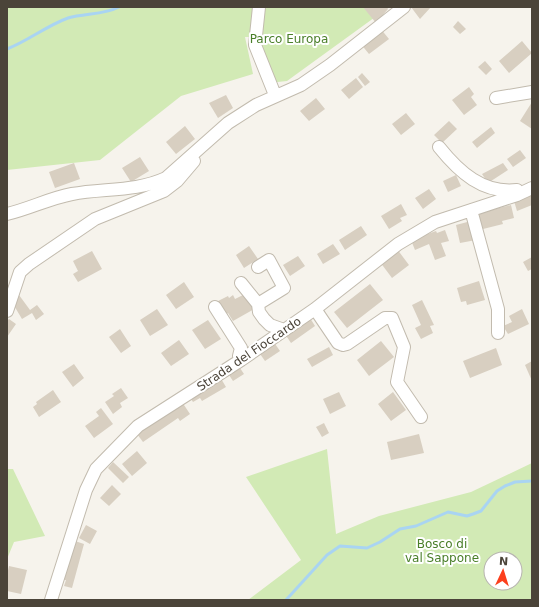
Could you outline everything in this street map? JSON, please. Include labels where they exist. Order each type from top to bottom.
[{"type":"street","points":[[259,7],[255,45],[275,95]]},
{"type":"street","points":[[7,214],[70,194],[117,190],[155,183],[166,178],[228,122],[275,95],[306,81],[404,7]]},
{"type":"street","points":[[496,98],[532,92]]},
{"type":"street","points":[[7,311],[20,272],[29,264],[94,219],[164,192],[184,172],[212,136]]},
{"type":"street","name":"Strada del Fioccardo","points":[[439,147],[456,168],[494,190],[506,191],[532,188]]},
{"type":"street","name":"Strada del Fioccardo","points":[[51,600],[86,490],[96,469],[138,426],[241,360],[315,309],[398,244],[435,222],[517,195],[532,188]]},
{"type":"street","points":[[471,210],[498,309],[498,333]]},
{"type":"street","points":[[258,267],[269,260],[284,288],[258,304]]},
{"type":"street","points":[[242,283],[258,304],[259,312],[270,325],[284,330]]},
{"type":"street","points":[[215,307],[241,348],[239,356],[241,360]]},
{"type":"street","points":[[315,309],[338,343],[342,345],[384,318],[392,318],[404,347],[397,382],[421,417]]},
{"type":"green space","name":"Parco Europa","points":[[7,7],[389,7],[287,81],[268,83],[255,37],[245,37],[253,74],[181,96],[100,160],[7,170]]},
{"type":"green space","name":"Bosco di val Sappone","points":[[327,449],[336,534],[379,516],[471,492],[532,463],[532,600],[248,600],[301,560],[246,477]]},
{"type":"green space","points":[[7,469],[13,469],[45,536],[14,542],[7,559]]},
{"type":"building","points":[[363,7],[387,7],[388,9],[376,23]]},
{"type":"building","points":[[411,7],[431,7],[420,19]]},
{"type":"building","points":[[458,21],[466,29],[460,34],[453,27]]},
{"type":"building","points":[[380,28],[389,39],[369,54],[360,43]]},
{"type":"building","points":[[522,41],[532,53],[509,73],[499,61]]},
{"type":"building","points":[[485,61],[492,69],[486,75],[478,67]]},
{"type":"building","points":[[362,73],[370,82],[365,86],[358,77]]},
{"type":"building","points":[[356,78],[363,87],[349,99],[341,90]]},
{"type":"building","points":[[469,87],[474,94],[471,97],[477,105],[464,115],[452,100]]},
{"type":"building","points":[[226,95],[233,108],[218,118],[209,103]]},
{"type":"building","points":[[316,98],[325,109],[309,121],[300,111]]},
{"type":"building","points":[[532,102],[532,129],[520,121]]},
{"type":"building","points":[[406,113],[415,124],[401,135],[392,124]]},
{"type":"building","points":[[449,121],[457,129],[442,143],[434,135]]},
{"type":"building","points":[[185,126],[195,139],[176,154],[166,142]]},
{"type":"building","points":[[491,127],[495,133],[477,148],[472,142]]},
{"type":"building","points":[[520,150],[526,158],[513,167],[507,159]]},
{"type":"building","points":[[140,157],[149,171],[131,182],[122,168]]},
{"type":"building","points":[[74,163],[80,179],[55,188],[49,172]]},
{"type":"building","points":[[503,163],[508,170],[488,183],[482,174]]},
{"type":"building","points":[[456,175],[461,186],[448,192],[443,181]]},
{"type":"building","points":[[429,189],[436,199],[423,209],[415,198]]},
{"type":"building","points":[[532,194],[532,205],[517,211],[514,201]]},
{"type":"building","points":[[401,204],[407,215],[400,218],[402,221],[389,229],[381,216]]},
{"type":"building","points":[[511,205],[514,218],[502,221],[503,224],[479,230],[475,214]]},
{"type":"building","points":[[471,221],[476,240],[460,243],[456,225]]},
{"type":"building","points":[[361,226],[367,235],[345,250],[339,240]]},
{"type":"building","points":[[445,230],[449,241],[441,243],[446,256],[435,260],[429,244],[415,250],[411,240],[436,231],[437,233]]},
{"type":"building","points":[[333,244],[340,254],[323,264],[317,254]]},
{"type":"building","points":[[249,246],[258,259],[244,268],[236,255]]},
{"type":"building","points":[[397,249],[409,265],[392,278],[380,262]]},
{"type":"building","points":[[92,251],[102,269],[78,282],[73,274],[78,271],[73,261]]},
{"type":"building","points":[[298,256],[305,266],[290,276],[283,265]]},
{"type":"building","points":[[532,257],[532,269],[528,271],[523,262]]},
{"type":"building","points":[[479,281],[485,300],[467,305],[466,301],[461,302],[457,288]]},
{"type":"building","points":[[184,282],[194,297],[176,309],[166,295]]},
{"type":"building","points":[[370,284],[383,300],[347,328],[334,312]]},
{"type":"building","points":[[247,293],[256,308],[233,321],[228,313],[224,316],[223,309],[218,301],[228,296],[229,298],[233,295],[235,299]]},
{"type":"building","points":[[19,295],[30,310],[37,305],[44,314],[36,320],[32,313],[22,319],[13,304]]},
{"type":"building","points":[[422,300],[434,325],[430,326],[433,333],[421,339],[415,328],[421,325],[412,305]]},
{"type":"building","points":[[157,309],[168,325],[150,336],[140,320]]},
{"type":"building","points":[[522,309],[529,324],[508,334],[503,326],[512,322],[509,316]]},
{"type":"building","points":[[310,318],[315,326],[291,343],[285,334]]},
{"type":"building","points":[[9,319],[16,324],[7,337],[7,321]]},
{"type":"building","points":[[208,320],[221,339],[205,349],[192,330]]},
{"type":"building","points":[[120,329],[131,346],[121,353],[109,337]]},
{"type":"building","points":[[179,340],[189,354],[171,366],[161,353]]},
{"type":"building","points":[[273,341],[280,351],[265,361],[258,351]]},
{"type":"building","points":[[381,341],[394,357],[369,376],[357,360]]},
{"type":"building","points":[[329,347],[333,355],[312,367],[307,359]]},
{"type":"building","points":[[496,348],[502,365],[470,378],[463,361]]},
{"type":"building","points":[[532,361],[532,381],[525,365]]},
{"type":"building","points":[[74,364],[84,378],[73,387],[62,372]]},
{"type":"building","points":[[238,365],[244,374],[233,381],[227,372]]},
{"type":"building","points":[[220,377],[226,387],[202,401],[200,398],[193,402],[189,396]]},
{"type":"building","points":[[121,388],[128,398],[120,403],[122,407],[113,414],[105,402],[114,396],[112,394]]},
{"type":"building","points":[[53,390],[61,402],[39,417],[33,407],[37,404],[36,402]]},
{"type":"building","points":[[339,392],[346,406],[330,414],[323,399]]},
{"type":"building","points":[[393,392],[406,410],[391,421],[378,404]]},
{"type":"building","points":[[182,402],[190,414],[180,421],[178,418],[143,442],[137,434]]},
{"type":"building","points":[[101,408],[113,424],[94,438],[85,426],[99,416],[96,412]]},
{"type":"building","points":[[324,423],[329,433],[322,437],[316,427]]},
{"type":"building","points":[[419,434],[424,453],[391,460],[387,442]]},
{"type":"building","points":[[137,451],[147,463],[132,476],[122,464]]},
{"type":"building","points":[[113,462],[129,477],[123,483],[108,468]]},
{"type":"building","points":[[112,485],[121,494],[109,506],[100,498]]},
{"type":"building","points":[[86,525],[97,531],[90,544],[79,538]]},
{"type":"building","points":[[75,541],[84,544],[72,588],[64,586],[66,580],[64,580]]},
{"type":"building","points":[[9,566],[27,570],[21,594],[7,591],[7,575]]},
{"type":"waterway","points":[[7,49],[68,18],[100,13],[119,7]]},
{"type":"waterway","points":[[286,600],[327,555],[340,546],[367,548],[380,542],[400,529],[416,526],[448,512],[467,516],[473,514],[481,511],[497,491],[505,486],[515,482],[532,481]]}]
